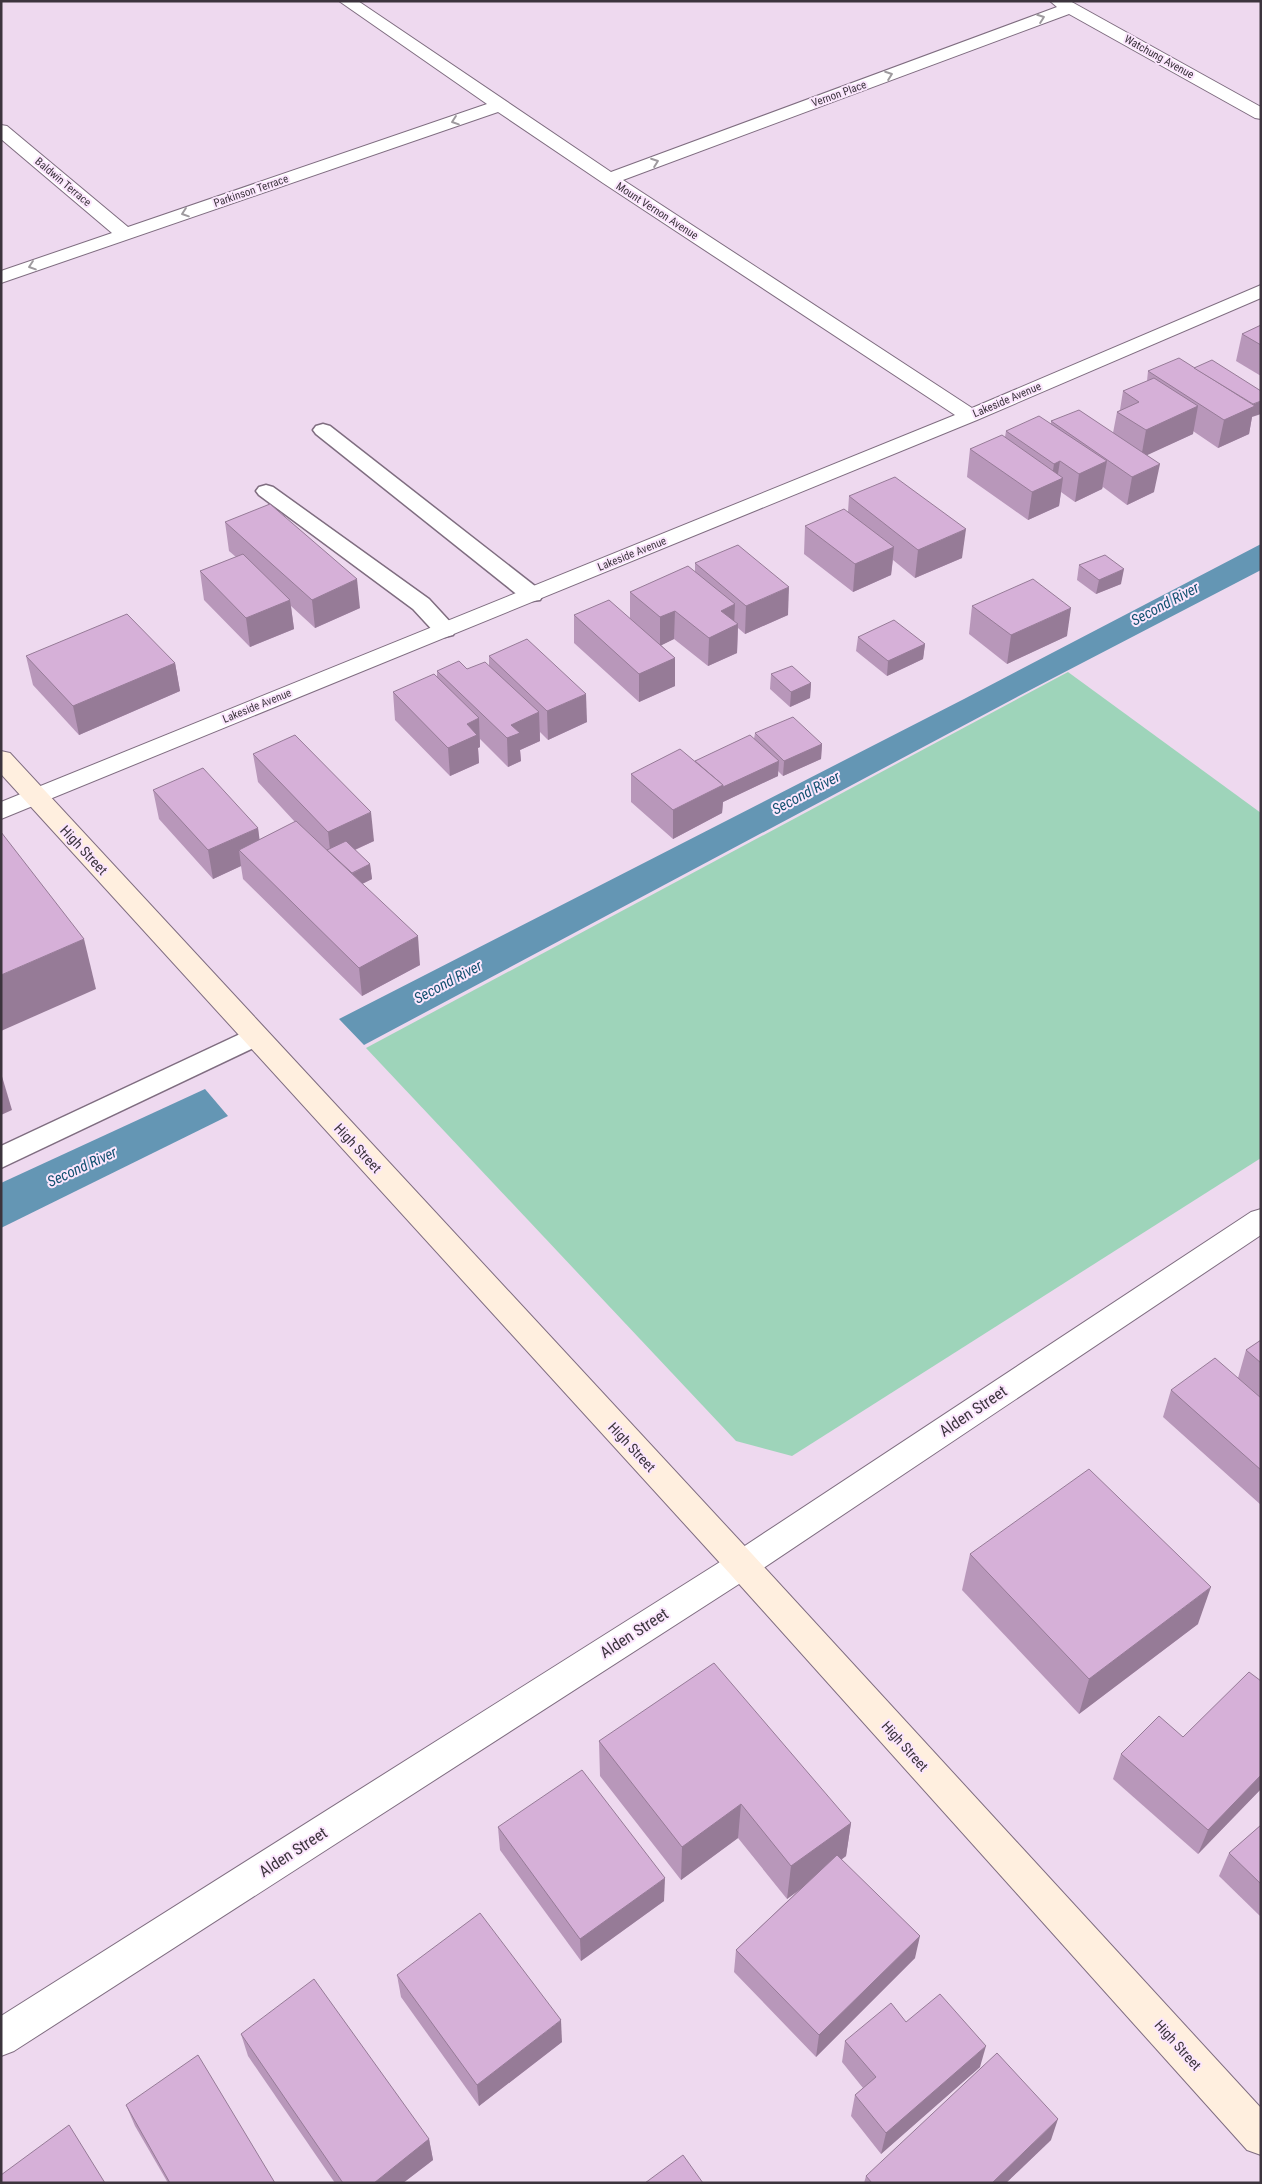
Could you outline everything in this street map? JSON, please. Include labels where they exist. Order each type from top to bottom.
[{"type":"main road","name":"High Street","points":[[1,759],[742,1566],[1261,2136]]},
{"type":"street","name":"Mount Vernon Avenue","points":[[347,1],[609,179],[970,416]]},
{"type":"street","name":"Watchung Avenue","points":[[1064,4],[1261,114]]},
{"type":"street","name":"Vernon Place","points":[[609,179],[1064,4]]},
{"type":"street","name":"Parkinson Terrace","points":[[1,276],[501,105]]},
{"type":"street","name":"Baldwin Terrace","points":[[1,130],[125,234]]},
{"type":"street","name":"Lakeside Avenue","points":[[1,811],[970,416],[1261,290]]},
{"type":"street","name":"Alden Street","points":[[1,2038],[742,1566],[1261,1220]]},
{"type":"lane","points":[[322,430],[532,595]]},
{"type":"lane","points":[[266,491],[421,604],[444,630]]},
{"type":"lane","points":[[1,1158],[255,1036]]},
{"type":"green space","points":[[1068,672],[1261,813],[1261,1158],[792,1456],[736,1441],[366,1048]]},
{"type":"water","name":"Second River","points":[[1261,544],[1261,570],[1034,688],[364,1045],[339,1019],[964,699]]},
{"type":"water","name":"Second River","points":[[205,1089],[228,1116],[1,1228],[1,1183]]},
{"type":"building","points":[[1261,325],[1261,345],[1242,334]]},
{"type":"building","points":[[1179,358],[1255,406],[1224,420],[1148,371]]},
{"type":"building","points":[[1212,360],[1261,391],[1261,401],[1253,404],[1194,368]]},
{"type":"building","points":[[1154,378],[1198,406],[1146,430],[1117,412],[1139,402],[1123,391]]},
{"type":"building","points":[[1079,410],[1160,464],[1132,477],[1051,421]]},
{"type":"building","points":[[1039,416],[1107,461],[1079,474],[1060,461],[1054,464],[1006,431]]},
{"type":"building","points":[[1002,435],[1063,478],[1032,492],[970,449]]},
{"type":"building","points":[[895,477],[966,529],[918,550],[849,496]]},
{"type":"building","points":[[270,504],[357,579],[312,600],[225,522]]},
{"type":"building","points":[[844,509],[894,547],[855,564],[805,526]]},
{"type":"building","points":[[738,545],[789,587],[746,606],[695,563]]},
{"type":"building","points":[[243,554],[290,600],[246,618],[200,571]]},
{"type":"building","points":[[1105,555],[1124,569],[1099,580],[1079,565]]},
{"type":"building","points":[[688,566],[735,604],[721,611],[738,624],[709,638],[675,611],[660,617],[630,592]]},
{"type":"building","points":[[1033,579],[1071,608],[1011,635],[972,606]]},
{"type":"building","points":[[609,600],[675,658],[639,674],[574,615]]},
{"type":"building","points":[[127,614],[175,663],[73,706],[26,656]]},
{"type":"building","points":[[894,620],[925,644],[888,661],[858,637]]},
{"type":"building","points":[[527,639],[586,694],[547,711],[489,656]]},
{"type":"building","points":[[459,661],[467,669],[485,662],[539,712],[511,725],[520,733],[507,738],[437,671]]},
{"type":"building","points":[[792,666],[811,683],[791,692],[771,674]]},
{"type":"building","points":[[434,674],[479,718],[467,724],[477,735],[448,748],[393,692]]},
{"type":"building","points":[[793,717],[822,744],[784,761],[755,733]]},
{"type":"building","points":[[295,735],[371,812],[328,832],[253,754]]},
{"type":"building","points":[[750,735],[779,761],[723,787],[695,761]]},
{"type":"building","points":[[680,749],[723,785],[673,810],[631,774]]},
{"type":"building","points":[[203,768],[258,828],[208,850],[153,790]]},
{"type":"building","points":[[296,821],[418,936],[359,968],[239,850]]},
{"type":"building","points":[[1,832],[84,939],[1,975]]},
{"type":"building","points":[[346,841],[370,864],[352,873],[327,850]]},
{"type":"building","points":[[1261,1340],[1261,1363],[1246,1350]]},
{"type":"building","points":[[1215,1358],[1261,1398],[1261,1470],[1171,1390]]},
{"type":"building","points":[[1089,1469],[1211,1587],[1089,1679],[970,1554]]},
{"type":"building","points":[[714,1663],[851,1823],[791,1866],[741,1804],[682,1847],[599,1741]]},
{"type":"building","points":[[1249,1672],[1261,1681],[1261,1775],[1208,1830],[1121,1754],[1159,1716],[1183,1737]]},
{"type":"building","points":[[582,1770],[665,1878],[580,1939],[498,1827]]},
{"type":"building","points":[[1261,1825],[1261,1884],[1229,1853]]},
{"type":"building","points":[[837,1855],[920,1936],[819,2035],[736,1950]]},
{"type":"building","points":[[480,1913],[561,2020],[477,2085],[397,1975]]},
{"type":"building","points":[[314,1979],[429,2139],[374,2183],[343,2183],[241,2034]]},
{"type":"building","points":[[940,1994],[986,2046],[886,2133],[855,2095],[876,2077],[845,2041],[891,2003],[906,2022]]},
{"type":"building","points":[[997,2053],[1058,2119],[992,2183],[872,2183],[866,2176]]},
{"type":"building","points":[[198,2055],[275,2183],[170,2183],[126,2105]]},
{"type":"building","points":[[69,2125],[105,2183],[1,2183],[1,2175]]},
{"type":"building","points":[[683,2155],[703,2183],[645,2183]]}]
